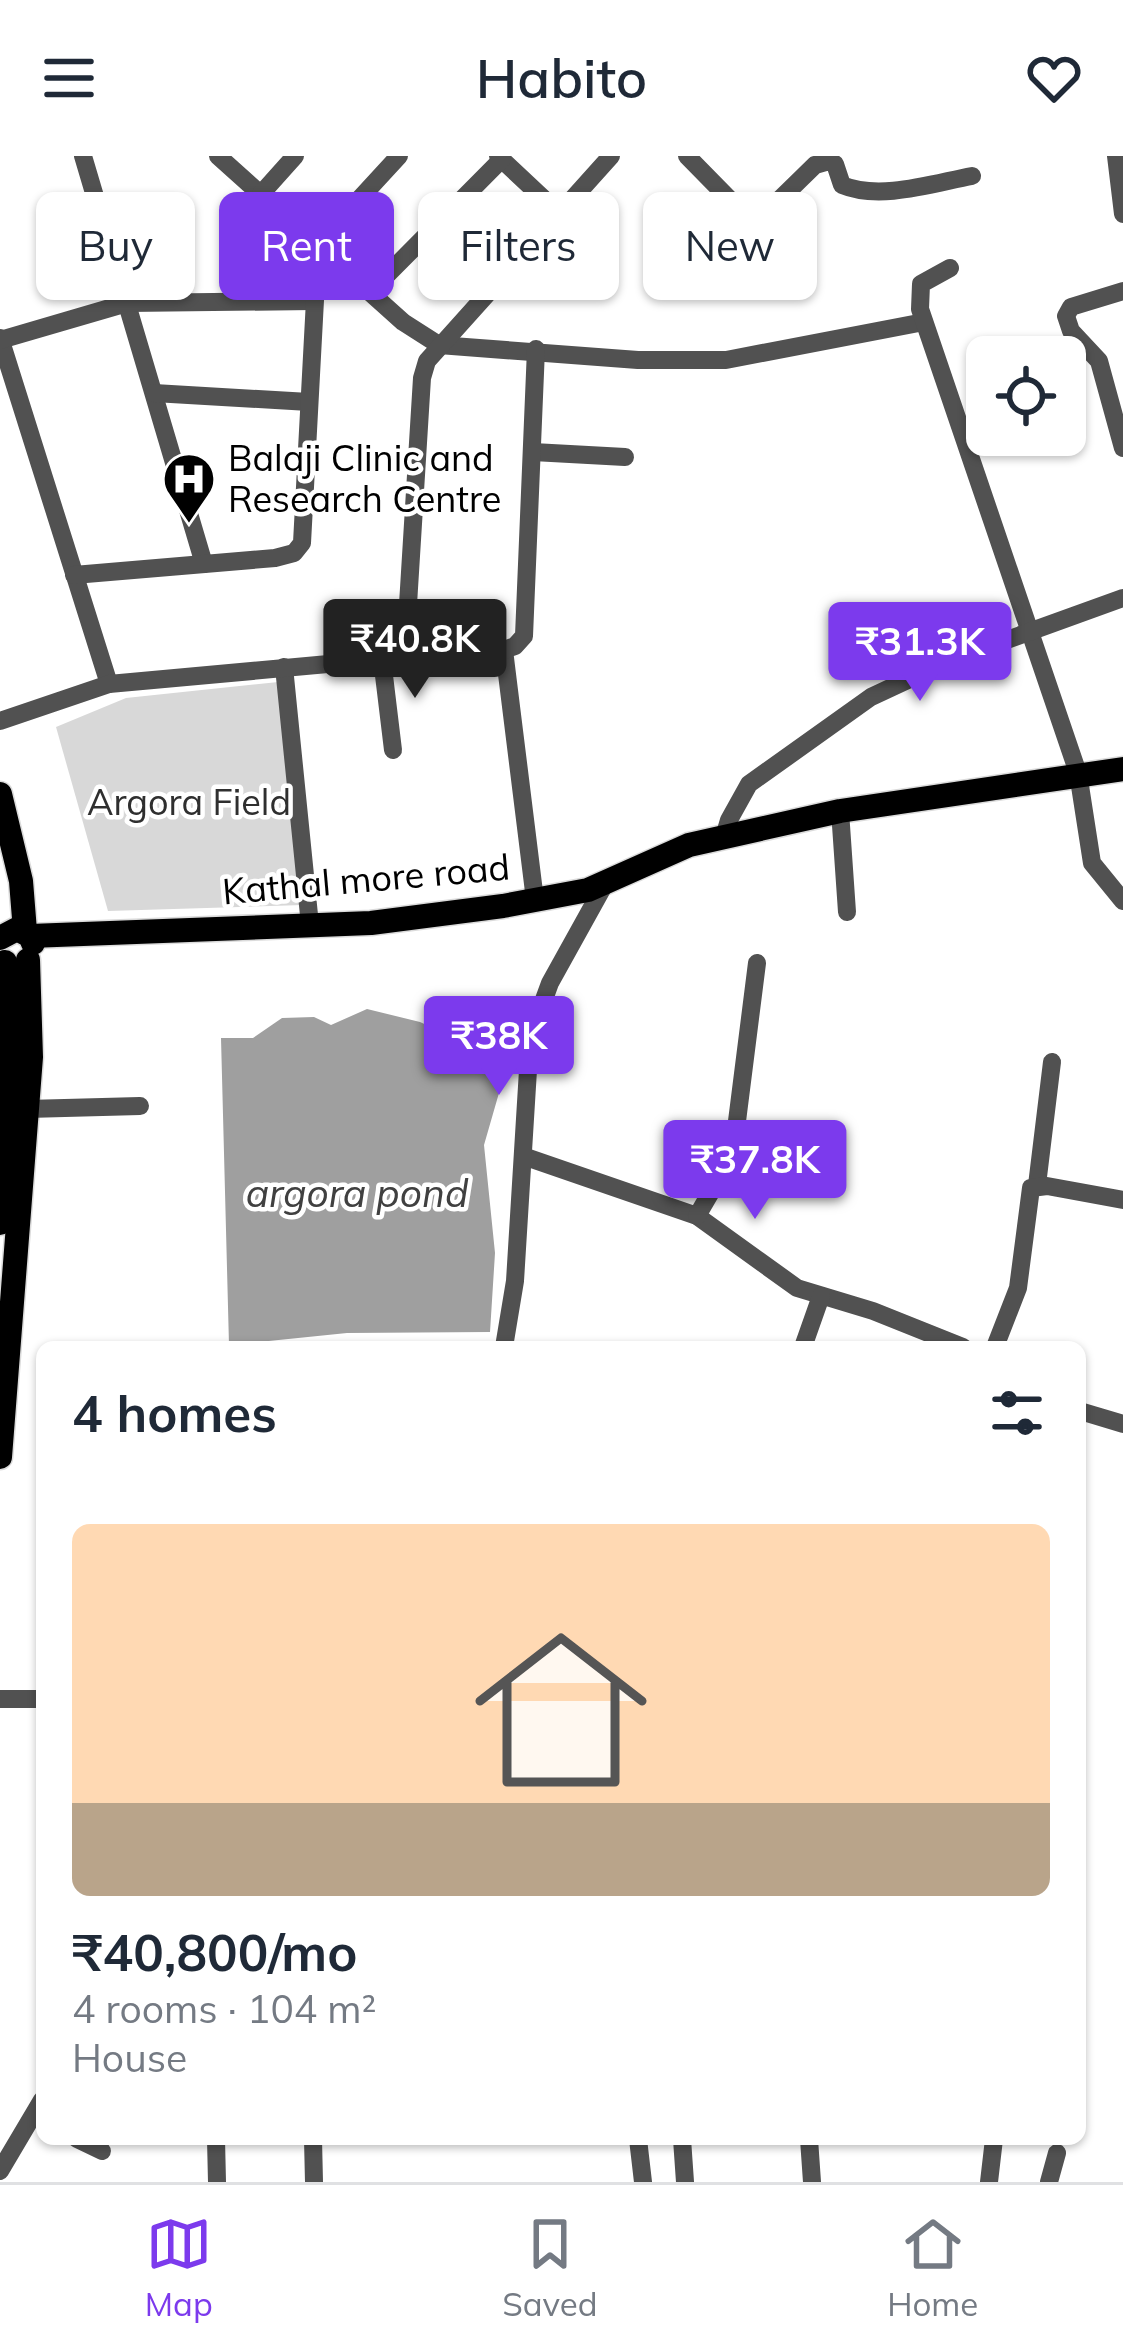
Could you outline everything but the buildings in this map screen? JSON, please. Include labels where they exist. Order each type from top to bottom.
[{"type":"main road","name":"Kathal more road","points":[[9,945],[370,923],[535,900],[588,890],[689,845],[724,837],[840,812],[1078,772],[1123,769]]},
{"type":"main road","points":[[0,794],[21,881],[4,991],[10,1059],[0,1223]]},
{"type":"main road","points":[[0,1457],[31,1057],[9,945]]},
{"type":"street","points":[[83,156],[204,564]]},
{"type":"street","points":[[218,156],[258,192]]},
{"type":"street","points":[[262,192],[295,156]]},
{"type":"street","points":[[366,192],[399,156]]},
{"type":"street","points":[[579,192],[610,156]]},
{"type":"street","points":[[687,156],[742,212],[754,218],[771,208],[815,165],[825,162],[835,164],[842,185],[858,190],[889,190],[972,176]]},
{"type":"street","points":[[1116,156],[1123,214]]},
{"type":"street","points":[[394,267],[500,158],[536,192]]},
{"type":"street","points":[[950,268],[921,284],[918,293],[924,322],[1078,772],[1092,863],[1123,901]]},
{"type":"street","points":[[1123,291],[1071,307],[1066,316],[1071,331],[1100,361],[1123,448]]},
{"type":"street","points":[[381,300],[418,334],[439,345],[638,360],[726,360],[924,322]]},
{"type":"street","points":[[405,653],[422,378],[439,345],[481,300]]},
{"type":"street","points":[[74,574],[294,554],[302,544],[313,302],[127,303],[0,339],[8,394],[109,684]]},
{"type":"street","points":[[0,721],[109,684],[515,646],[528,620],[536,350]]},
{"type":"street","points":[[154,393],[310,402]]},
{"type":"street","points":[[533,452],[625,457]]},
{"type":"street","points":[[724,837],[749,784],[871,697],[1027,631],[1123,598]]},
{"type":"street","points":[[504,650],[535,900]]},
{"type":"street","points":[[382,659],[393,750]]},
{"type":"street","points":[[284,667],[310,926]]},
{"type":"street","points":[[840,812],[847,912]]},
{"type":"street","points":[[505,1341],[515,1281],[535,1024],[550,983],[605,882]]},
{"type":"street","points":[[697,1216],[732,1149],[757,963]]},
{"type":"street","points":[[1037,1186],[1052,1062]]},
{"type":"street","points":[[27,1109],[140,1106]]},
{"type":"street","points":[[523,1156],[697,1216],[783,1280],[873,1311],[926,1340]]},
{"type":"street","points":[[997,1341],[1018,1288],[1031,1188],[1123,1200]]},
{"type":"street","points":[[805,1341],[821,1296]]},
{"type":"street","points":[[1086,1413],[1123,1424]]},
{"type":"street","points":[[0,1699],[36,1699]]},
{"type":"street","points":[[0,2171],[36,2121]]},
{"type":"street","points":[[90,2145],[102,2151]]},
{"type":"street","points":[[216,2145],[217,2182]]},
{"type":"street","points":[[313,2145],[314,2182]]},
{"type":"street","points":[[639,2145],[644,2182]]},
{"type":"street","points":[[682,2145],[685,2182]]},
{"type":"street","points":[[809,2145],[812,2182]]},
{"type":"street","points":[[989,2182],[993,2145]]},
{"type":"street","points":[[1049,2182],[1057,2153]]},
{"type":"green space","name":"Argora Field","points":[[288,681],[303,905],[108,911],[56,727],[126,698]]},
{"type":"water","name":"argora pond","points":[[367,1009],[420,1022],[470,1045],[503,1079],[484,1145],[495,1253],[490,1332],[347,1333],[229,1341],[221,1038],[253,1038],[282,1018],[314,1017],[331,1025]]},
{"type":"place","name":"Balaji Clinic and Research Centre","points":[[189,525]]}]
